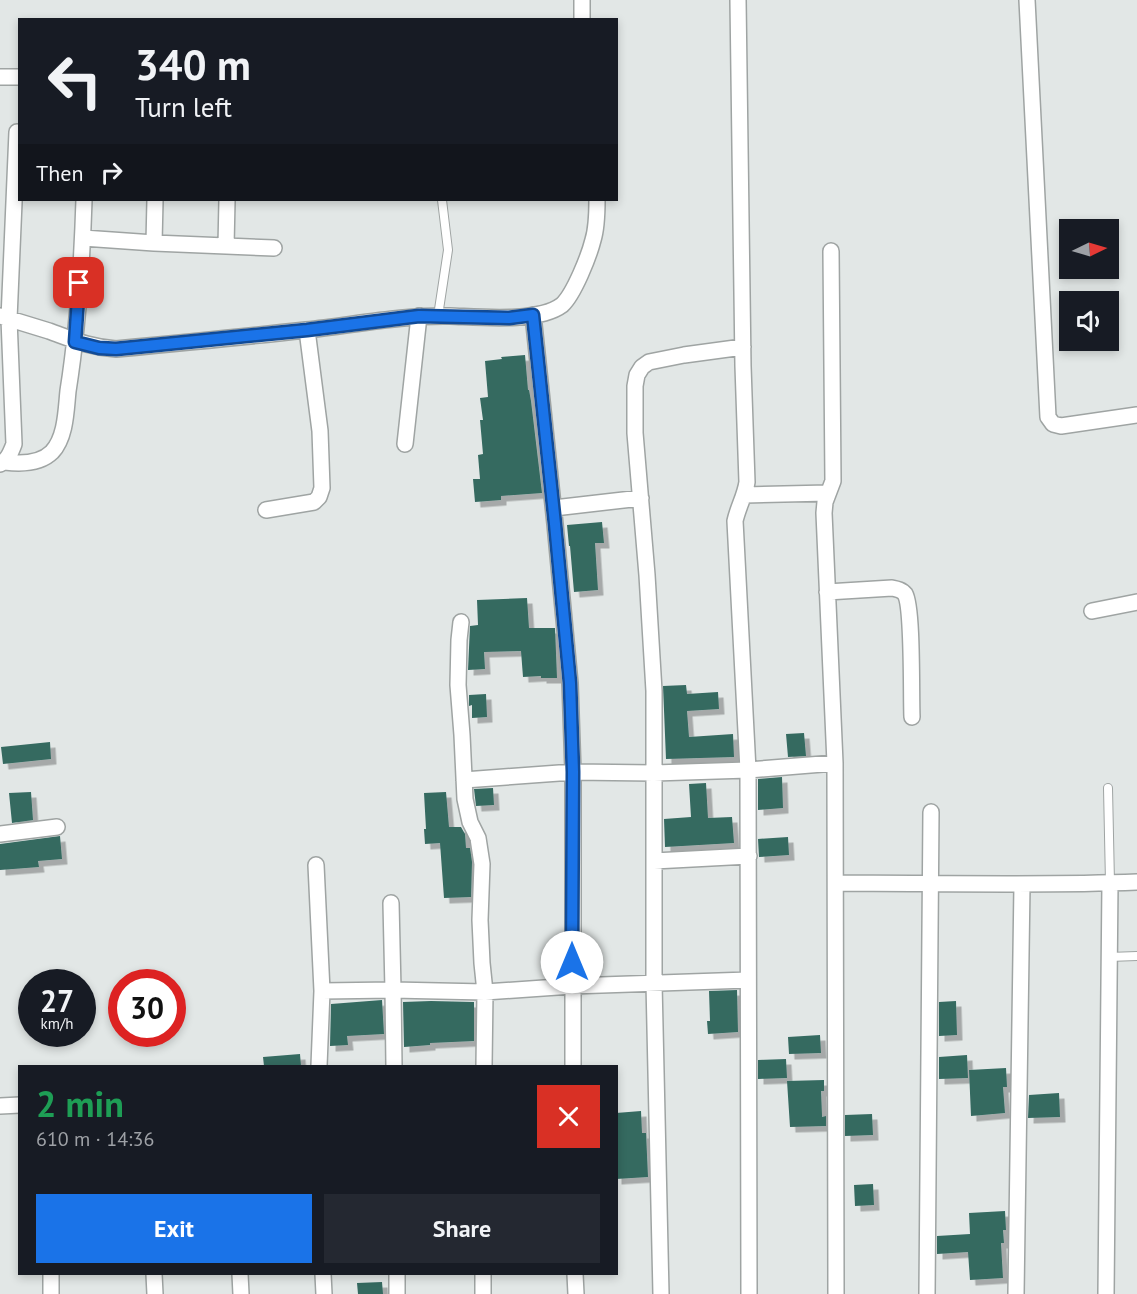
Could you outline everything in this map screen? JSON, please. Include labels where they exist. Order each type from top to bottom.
[{"type":"street","points":[[582,0],[582,18]]},
{"type":"street","points":[[738,0],[747,482],[745,495],[738,508],[735,521],[735,549],[748,770],[749,1294]]},
{"type":"street","points":[[1027,0],[1048,417],[1053,424],[1061,426],[1137,415]]},
{"type":"street","points":[[0,77],[18,77]]},
{"type":"street","points":[[2,463],[11,453],[14,444],[4,317],[17,132]]},
{"type":"street","points":[[2,463],[30,462],[44,458],[53,451],[61,436],[75,342],[84,201]]},
{"type":"street","points":[[154,243],[155,201]]},
{"type":"street","points":[[226,246],[227,201]]},
{"type":"street","points":[[4,317],[50,331],[75,342],[99,348],[116,349],[419,316],[509,318],[533,315],[561,305],[574,289],[593,240],[597,201]]},
{"type":"street","points":[[83,238],[274,248]]},
{"type":"street","points":[[831,252],[833,481],[825,502],[824,513],[835,763],[836,1294]]},
{"type":"street","points":[[533,315],[570,683],[573,772],[573,1065]]},
{"type":"street","points":[[405,444],[419,316]]},
{"type":"street","points":[[266,510],[314,502],[319,497],[322,488],[320,431],[307,330]]},
{"type":"street","points":[[662,1294],[654,983],[654,691],[635,433],[635,386],[637,375],[649,362],[743,347]]},
{"type":"street","points":[[745,495],[828,493]]},
{"type":"street","points":[[554,508],[641,498]]},
{"type":"street","points":[[827,592],[892,588],[901,590],[906,595],[909,615],[912,717]]},
{"type":"street","points":[[1092,611],[1137,602]]},
{"type":"street","points":[[461,622],[458,685],[464,780],[467,812],[478,838],[483,864],[480,920],[485,992],[484,1065]]},
{"type":"street","points":[[464,780],[573,772],[654,773],[748,770],[835,763]]},
{"type":"street","points":[[927,1294],[931,812]]},
{"type":"street","points":[[0,834],[57,827]]},
{"type":"street","points":[[654,861],[749,856]]},
{"type":"street","points":[[316,865],[322,991],[319,1065]]},
{"type":"street","points":[[836,884],[1022,885],[1137,882]]},
{"type":"street","points":[[1106,1294],[1110,883]]},
{"type":"street","points":[[1016,1294],[1022,885]]},
{"type":"street","points":[[391,903],[394,1065]]},
{"type":"street","points":[[322,991],[485,992],[572,986],[748,980]]},
{"type":"street","points":[[0,1106],[18,1105]]},
{"type":"street","points":[[51,1275],[51,1294]]},
{"type":"street","points":[[154,1275],[155,1294]]},
{"type":"street","points":[[240,1275],[241,1294]]},
{"type":"street","points":[[322,1275],[324,1294]]},
{"type":"street","points":[[397,1275],[398,1294]]},
{"type":"street","points":[[483,1275],[483,1294]]},
{"type":"street","points":[[575,1275],[576,1294]]},
{"type":"lane","points":[[438,316],[448,250],[442,201]]},
{"type":"lane","points":[[1108,788],[1110,883]]},
{"type":"lane","points":[[1109,957],[1137,956]]},
{"type":"building","points":[[525,355],[542,493],[501,496],[501,500],[475,502],[473,479],[480,479],[478,455],[483,454],[480,420],[483,420],[480,398],[488,397],[485,361]]},
{"type":"building","points":[[602,522],[604,543],[595,543],[598,590],[574,592],[567,525]]},
{"type":"building","points":[[527,598],[529,628],[555,628],[557,678],[523,677],[521,651],[484,652],[485,669],[468,670],[470,626],[478,625],[477,600]]},
{"type":"building","points":[[686,685],[687,694],[718,692],[719,709],[687,711],[689,737],[733,734],[734,757],[666,759],[663,686]]},
{"type":"building","points":[[486,694],[487,717],[472,718],[469,695]]},
{"type":"building","points":[[804,733],[806,756],[788,757],[786,734]]},
{"type":"building","points":[[50,742],[51,759],[3,764],[1,747]]},
{"type":"building","points":[[782,777],[783,808],[758,810],[758,779]]},
{"type":"building","points":[[706,783],[708,818],[732,817],[734,843],[665,847],[664,819],[691,817],[689,784]]},
{"type":"building","points":[[493,788],[494,805],[476,806],[474,789]]},
{"type":"building","points":[[31,792],[33,820],[12,823],[9,793]]},
{"type":"building","points":[[446,792],[449,827],[461,827],[465,834],[466,848],[470,848],[471,897],[444,898],[440,843],[425,844],[424,793]]},
{"type":"building","points":[[60,836],[62,859],[38,861],[39,867],[0,870],[0,844]]},
{"type":"building","points":[[788,837],[789,855],[759,857],[758,839]]},
{"type":"building","points":[[737,990],[738,1032],[708,1034],[709,991]]},
{"type":"building","points":[[382,1000],[384,1034],[347,1036],[348,1045],[330,1046],[331,1004]]},
{"type":"building","points":[[956,1001],[957,1035],[939,1036],[939,1002]]},
{"type":"building","points":[[403,1002],[474,1002],[474,1041],[404,1047]]},
{"type":"building","points":[[820,1035],[821,1053],[789,1054],[788,1037]]},
{"type":"building","points":[[300,1054],[301,1065],[264,1065],[263,1057]]},
{"type":"building","points":[[967,1055],[968,1078],[939,1079],[939,1057]]},
{"type":"building","points":[[786,1059],[787,1078],[758,1079],[758,1060]]},
{"type":"building","points":[[1006,1068],[1007,1087],[1003,1087],[1005,1113],[971,1116],[969,1070]]},
{"type":"building","points":[[824,1080],[824,1091],[821,1091],[822,1117],[826,1116],[826,1126],[790,1127],[787,1081]]},
{"type":"building","points":[[1059,1093],[1060,1117],[1028,1118],[1029,1095]]},
{"type":"building","points":[[641,1111],[642,1133],[646,1133],[648,1177],[618,1179],[618,1113]]},
{"type":"building","points":[[872,1114],[873,1135],[845,1136],[845,1115]]},
{"type":"building","points":[[873,1184],[874,1205],[855,1206],[854,1185]]},
{"type":"building","points":[[1005,1211],[1006,1230],[1003,1230],[1004,1243],[1001,1243],[1003,1278],[970,1280],[968,1252],[937,1254],[937,1236],[970,1234],[969,1213]]},
{"type":"building","points":[[382,1282],[383,1294],[358,1294],[357,1283]]},
{"type":"route","points":[[79,283],[75,342],[99,348],[116,349],[260,335],[419,316],[509,318],[533,315],[570,683],[573,772],[572,962]]}]
